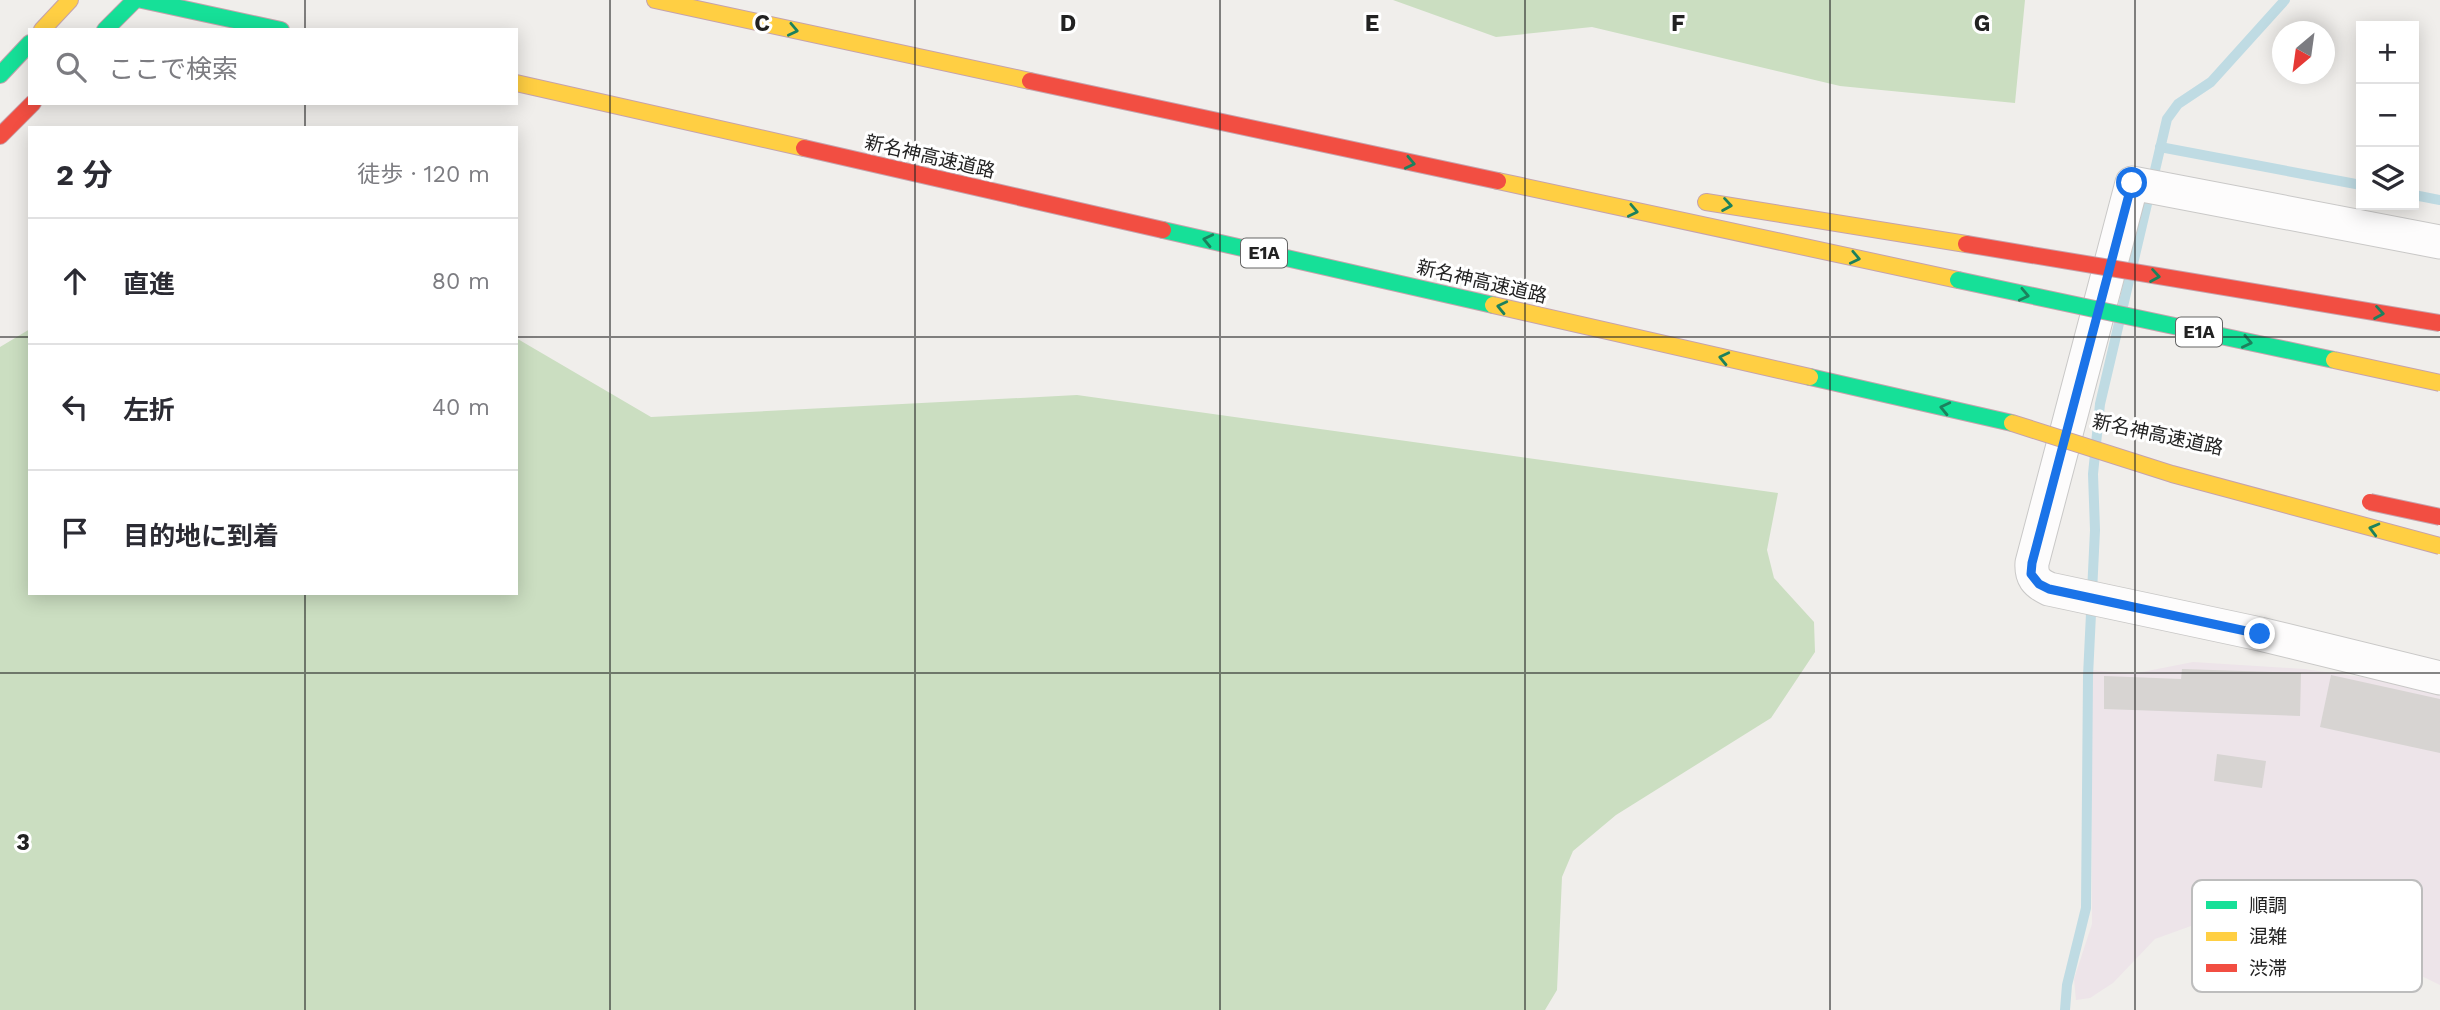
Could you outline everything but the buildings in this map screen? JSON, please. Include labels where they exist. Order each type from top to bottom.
[{"type":"highway","points":[[44,28],[69,0]]},
{"type":"highway","points":[[107,28],[135,0]]},
{"type":"highway","points":[[142,0],[275,28]]},
{"type":"highway","name":"E1A","points":[[655,0],[2440,383]]},
{"type":"highway","points":[[0,75],[28,45]]},
{"type":"highway","points":[[1032,82],[1510,167]]},
{"type":"highway","name":"新名神高速道路","points":[[518,83],[2199,464]]},
{"type":"highway","points":[[0,136],[31,105]]},
{"type":"highway","points":[[1687,198],[2440,323]]},
{"type":"highway","points":[[2012,423],[2172,474],[2440,546]]},
{"type":"highway","points":[[2360,500],[2440,517]]},
{"type":"street","points":[[2440,242],[2132,183],[2035,550],[2031,574],[2039,584],[2049,589],[2260,634],[2440,678]]},
{"type":"shaded area","points":[[2193,662],[2304,669],[2376,679],[2440,694],[2440,985],[2422,976],[2422,880],[2192,880],[2192,926],[2155,939],[2113,983],[2090,998],[2076,1000],[2074,979],[2092,924],[2092,670],[2132,674]]},
{"type":"green space","points":[[1393,0],[2025,0],[2015,103],[1840,86],[1592,27],[1496,37]]},
{"type":"green space","points":[[28,330],[28,595],[518,595],[518,339],[651,417],[1077,395],[1778,493],[1767,550],[1774,578],[1814,622],[1815,652],[1771,718],[1616,815],[1573,851],[1562,877],[1557,990],[1545,1010],[0,1010],[0,347]]},
{"type":"waterway","points":[[2065,1010],[2067,985],[2086,908],[2088,676],[2095,530],[2093,474],[2100,404],[2167,119],[2178,104],[2211,82],[2285,0]]},
{"type":"waterway","points":[[2160,147],[2356,184]]},
{"type":"waterway","points":[[2419,196],[2440,200]]},
{"type":"traffic: fast","points":[[107,28],[135,0]]},
{"type":"traffic: fast","points":[[142,0],[272,28]]},
{"type":"traffic: fast","points":[[0,75],[28,45]]},
{"type":"traffic: fast","points":[[1163,230],[1493,305]]},
{"type":"traffic: fast","points":[[1958,280],[2334,360]]},
{"type":"traffic: fast","points":[[1810,377],[2012,423]]},
{"type":"traffic: slow","points":[[44,28],[70,0]]},
{"type":"traffic: slow","points":[[655,0],[1030,81]]},
{"type":"traffic: slow","points":[[518,83],[804,148]]},
{"type":"traffic: slow","points":[[1498,181],[1958,280]]},
{"type":"traffic: slow","points":[[1706,202],[1966,244]]},
{"type":"traffic: slow","points":[[1493,305],[1810,377]]},
{"type":"traffic: slow","points":[[2334,360],[2440,383]]},
{"type":"traffic: slow","points":[[2012,423],[2172,474],[2440,546]]},
{"type":"traffic: jam","points":[[1030,81],[1498,181]]},
{"type":"traffic: jam","points":[[0,136],[31,105]]},
{"type":"traffic: jam","points":[[804,148],[1163,230]]},
{"type":"traffic: jam","points":[[1966,244],[2440,323]]},
{"type":"traffic: jam","points":[[2370,502],[2440,517]]},
{"type":"route","points":[[2132,183],[2031,574],[2039,584],[2049,589],[2260,634]]}]
